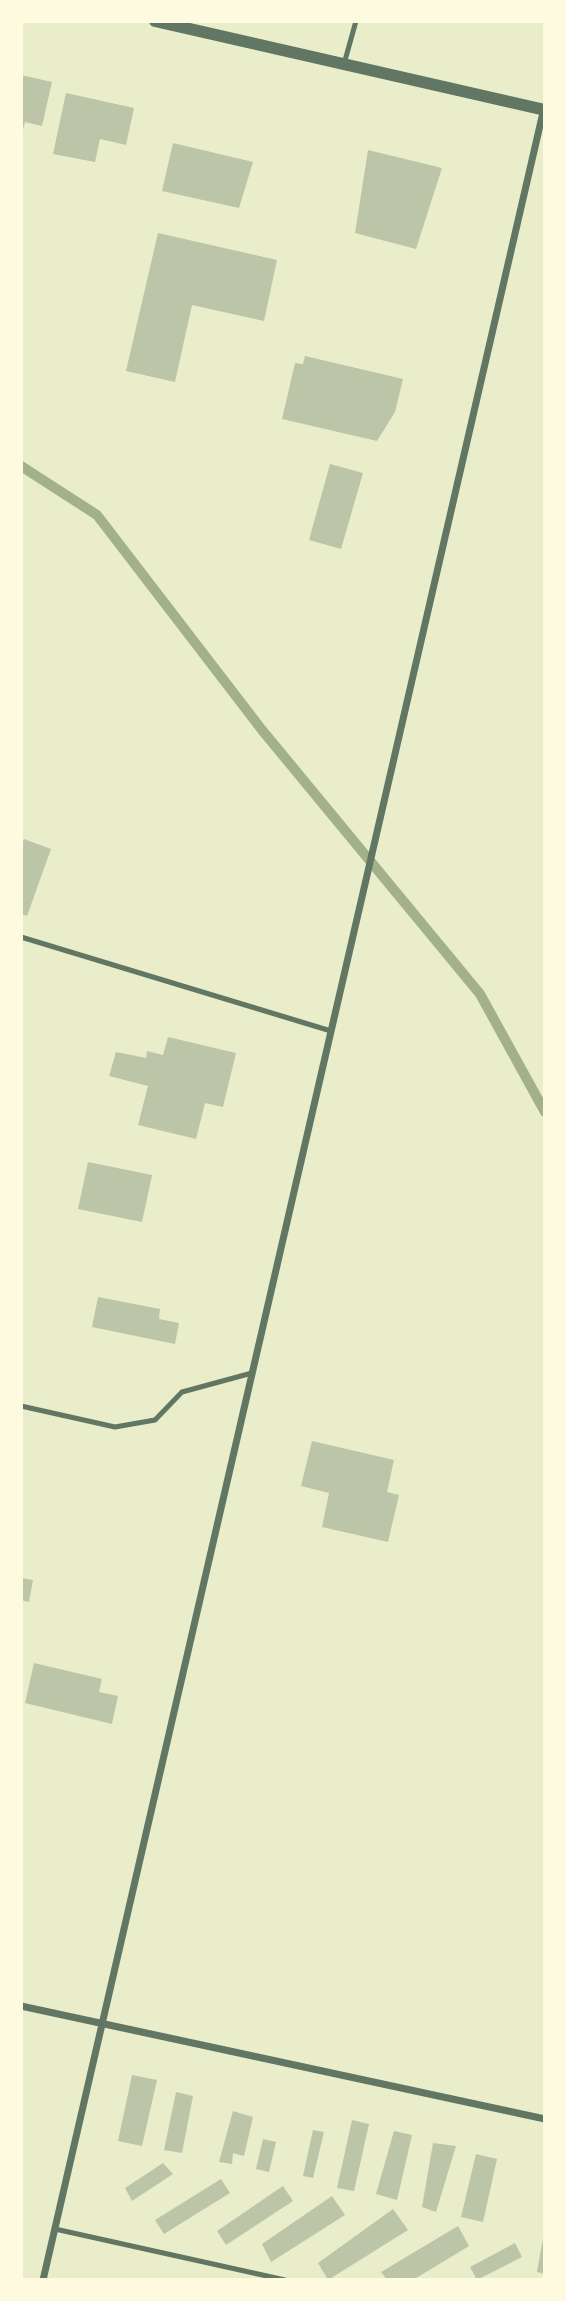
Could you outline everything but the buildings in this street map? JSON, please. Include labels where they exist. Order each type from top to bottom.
[{"type":"street","points":[[43,2280],[545,108],[344,64],[182,24],[155,21]]},
{"type":"street","points":[[21,2006],[545,2119]]},
{"type":"lane","points":[[344,64],[356,21]]},
{"type":"lane","points":[[21,937],[331,1031]]},
{"type":"lane","points":[[21,1406],[115,1427],[155,1420],[182,1392],[252,1373]]},
{"type":"lane","points":[[55,2229],[285,2280]]},
{"type":"waterway","points":[[21,466],[97,515],[262,730],[480,994],[545,1112]]}]
